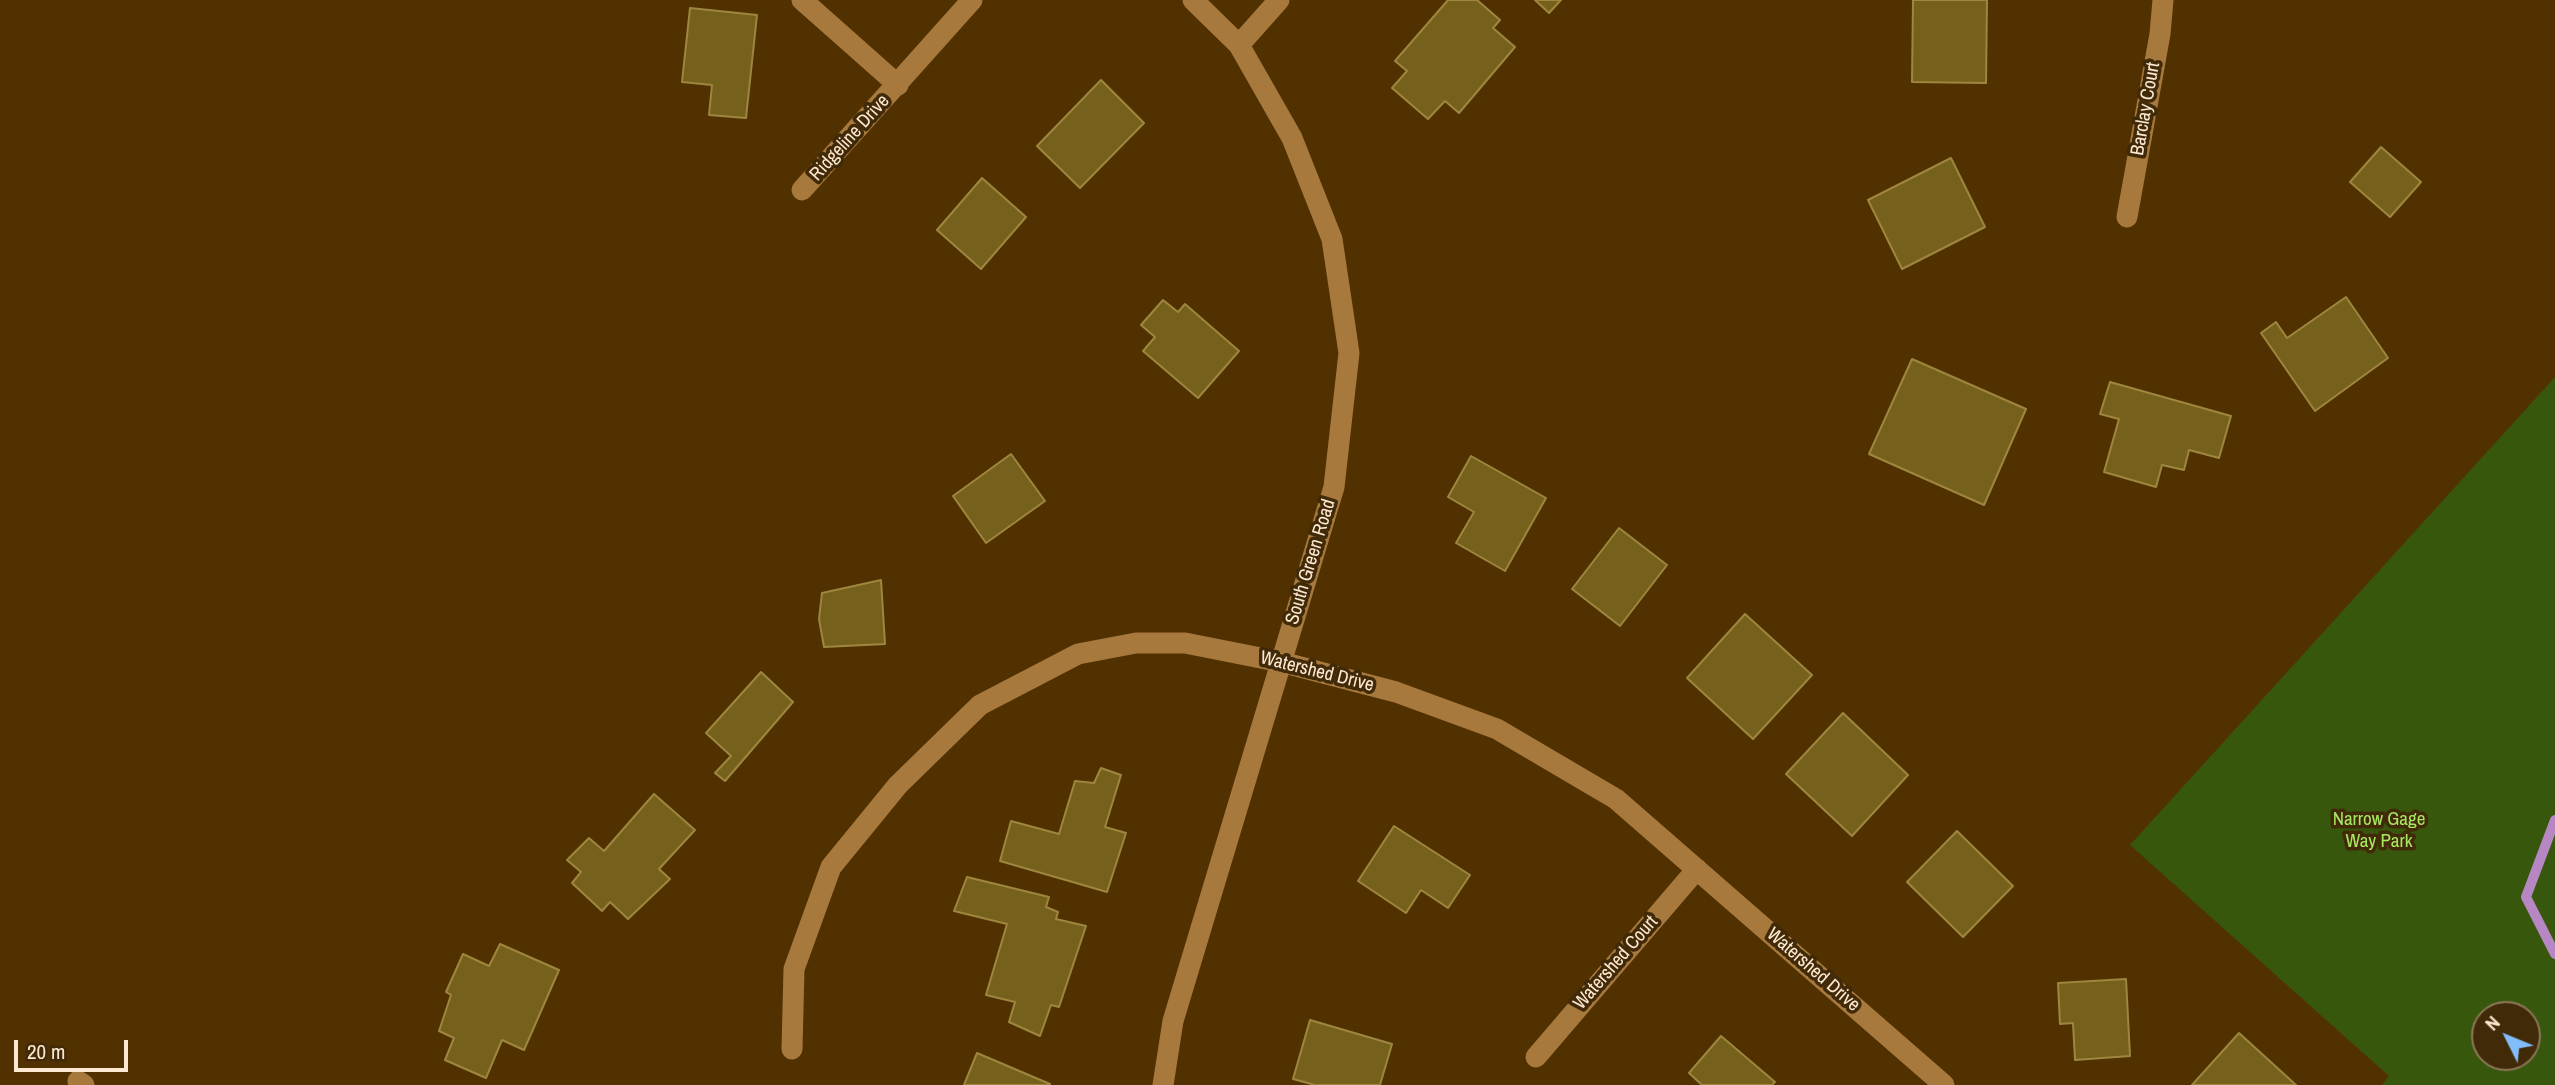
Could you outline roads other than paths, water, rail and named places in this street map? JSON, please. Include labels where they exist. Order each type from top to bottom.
[{"type":"street","name":"Ridgeline Drive","points":[[803,0],[898,85]]},
{"type":"street","name":"Ridgeline Drive","points":[[802,190],[972,0]]},
{"type":"street","name":"South Green Road","points":[[1163,1085],[1173,1021],[1334,487],[1349,353],[1332,239],[1292,138],[1238,45],[1193,0]]},
{"type":"street","points":[[1238,45],[1279,0]]},
{"type":"street","name":"Barclay Court","points":[[2127,218],[2160,34],[2163,0]]},
{"type":"street","name":"Watershed Drive","points":[[792,1049],[794,969],[831,867],[898,785],[980,705],[1078,654],[1136,643],[1185,643],[1281,662],[1396,692],[1497,729],[1616,799],[1944,1085]]},
{"type":"street","name":"Watershed Court","points":[[1536,1057],[1697,869]]},
{"type":"waterway","points":[[2555,820],[2526,897],[2555,954]]},
{"type":"park label","name":"Narrow Gage Way Park","points":[[2379,831]]}]
